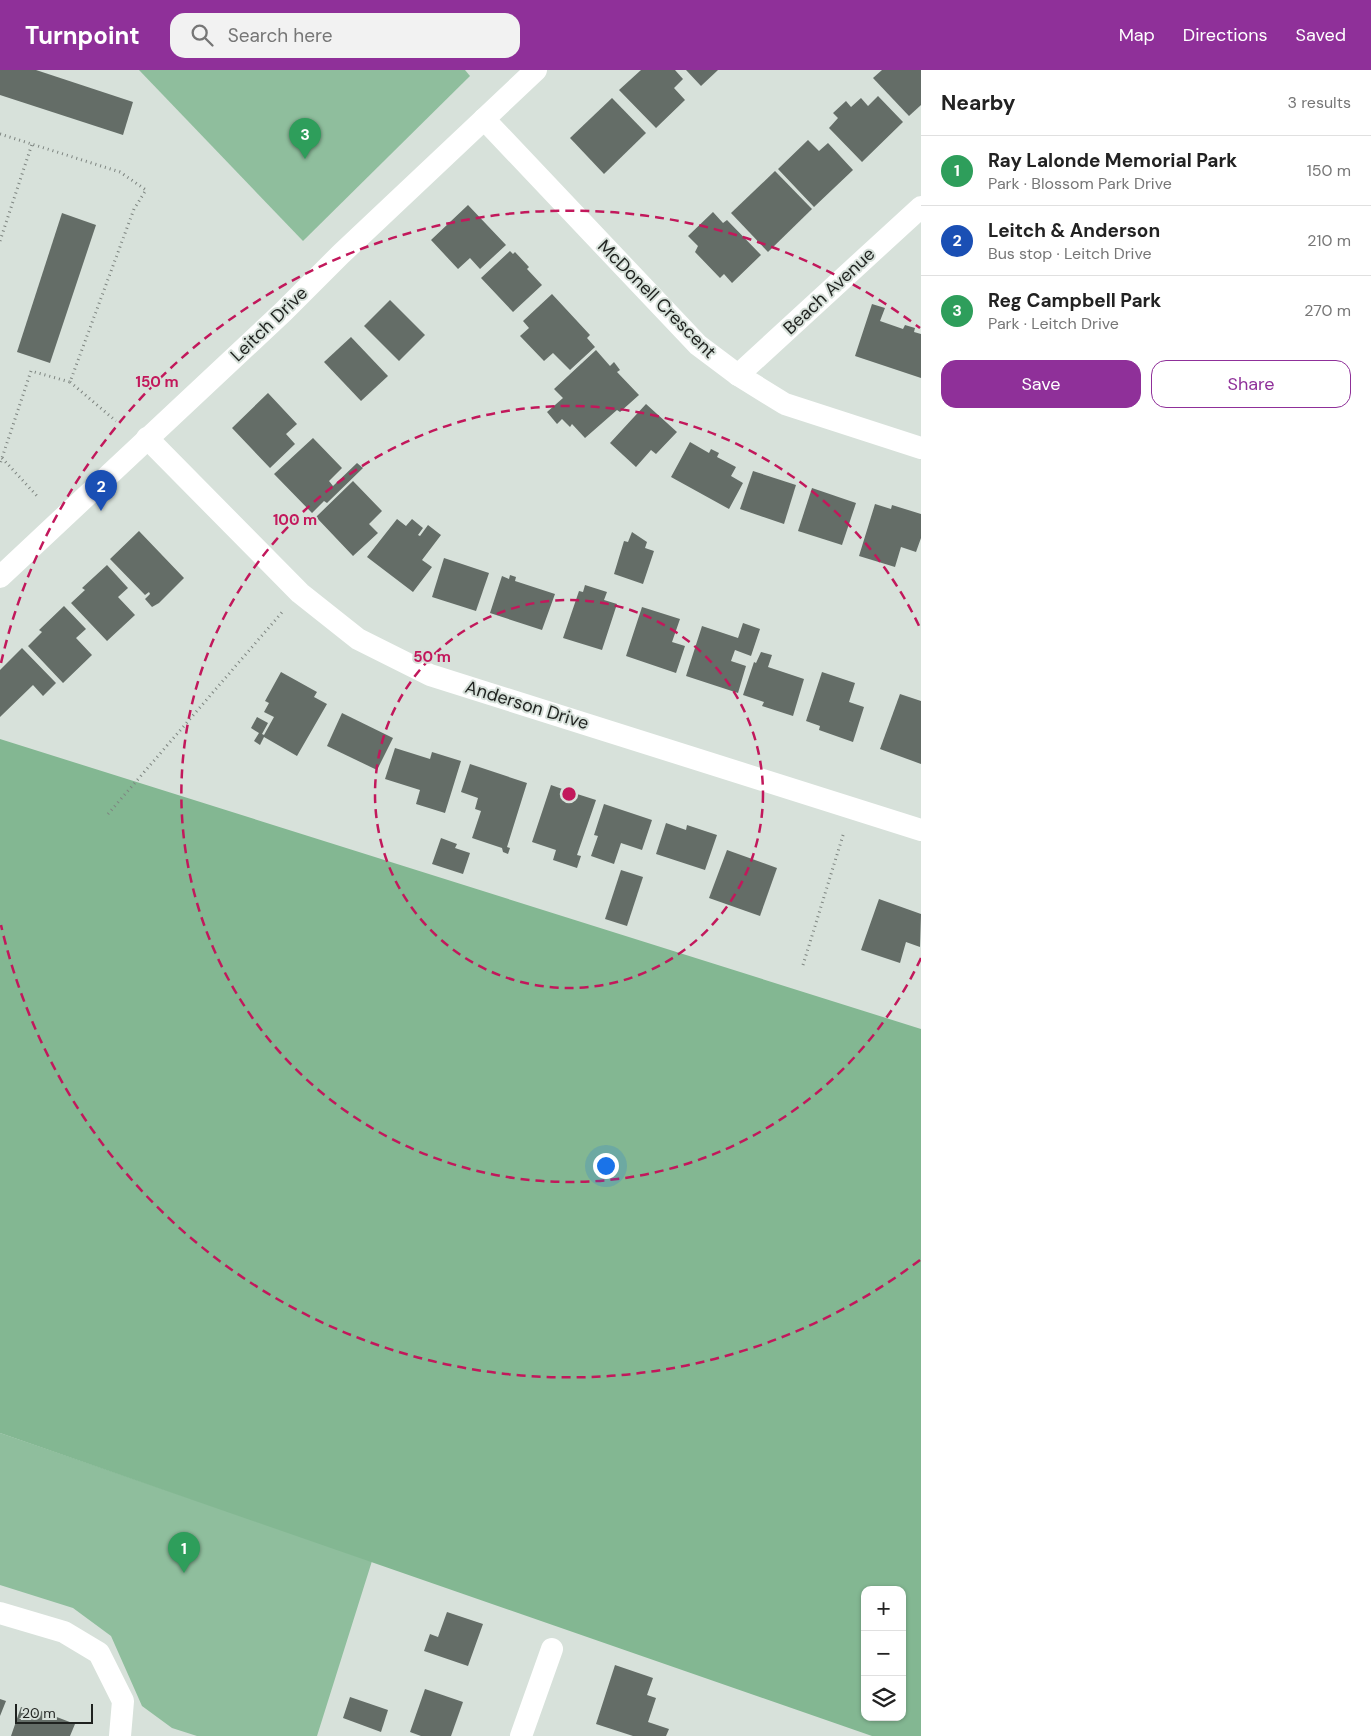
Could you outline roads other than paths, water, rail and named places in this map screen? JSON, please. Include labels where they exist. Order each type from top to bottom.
[{"type":"street","name":"Leitch Drive","points":[[0,577],[283,312],[536,70]]},
{"type":"street","name":"McDonell Crescent","points":[[484,119],[698,345],[738,375],[785,404],[921,448]]},
{"type":"street","name":"Beach Avenue","points":[[738,375],[921,207]]},
{"type":"street","name":"Anderson Drive","points":[[147,438],[300,593],[358,639],[430,675],[921,830]]},
{"type":"street","points":[[0,1613],[64,1632],[100,1653],[123,1701],[120,1736]]},
{"type":"street","points":[[521,1736],[552,1649]]},
{"type":"place","name":"Reg Campbell Park","points":[[305,159]]},
{"type":"place","name":"Leitch & Anderson","points":[[101,511]]},
{"type":"place","name":"Ray Lalonde Memorial Park","points":[[184,1573]]}]
